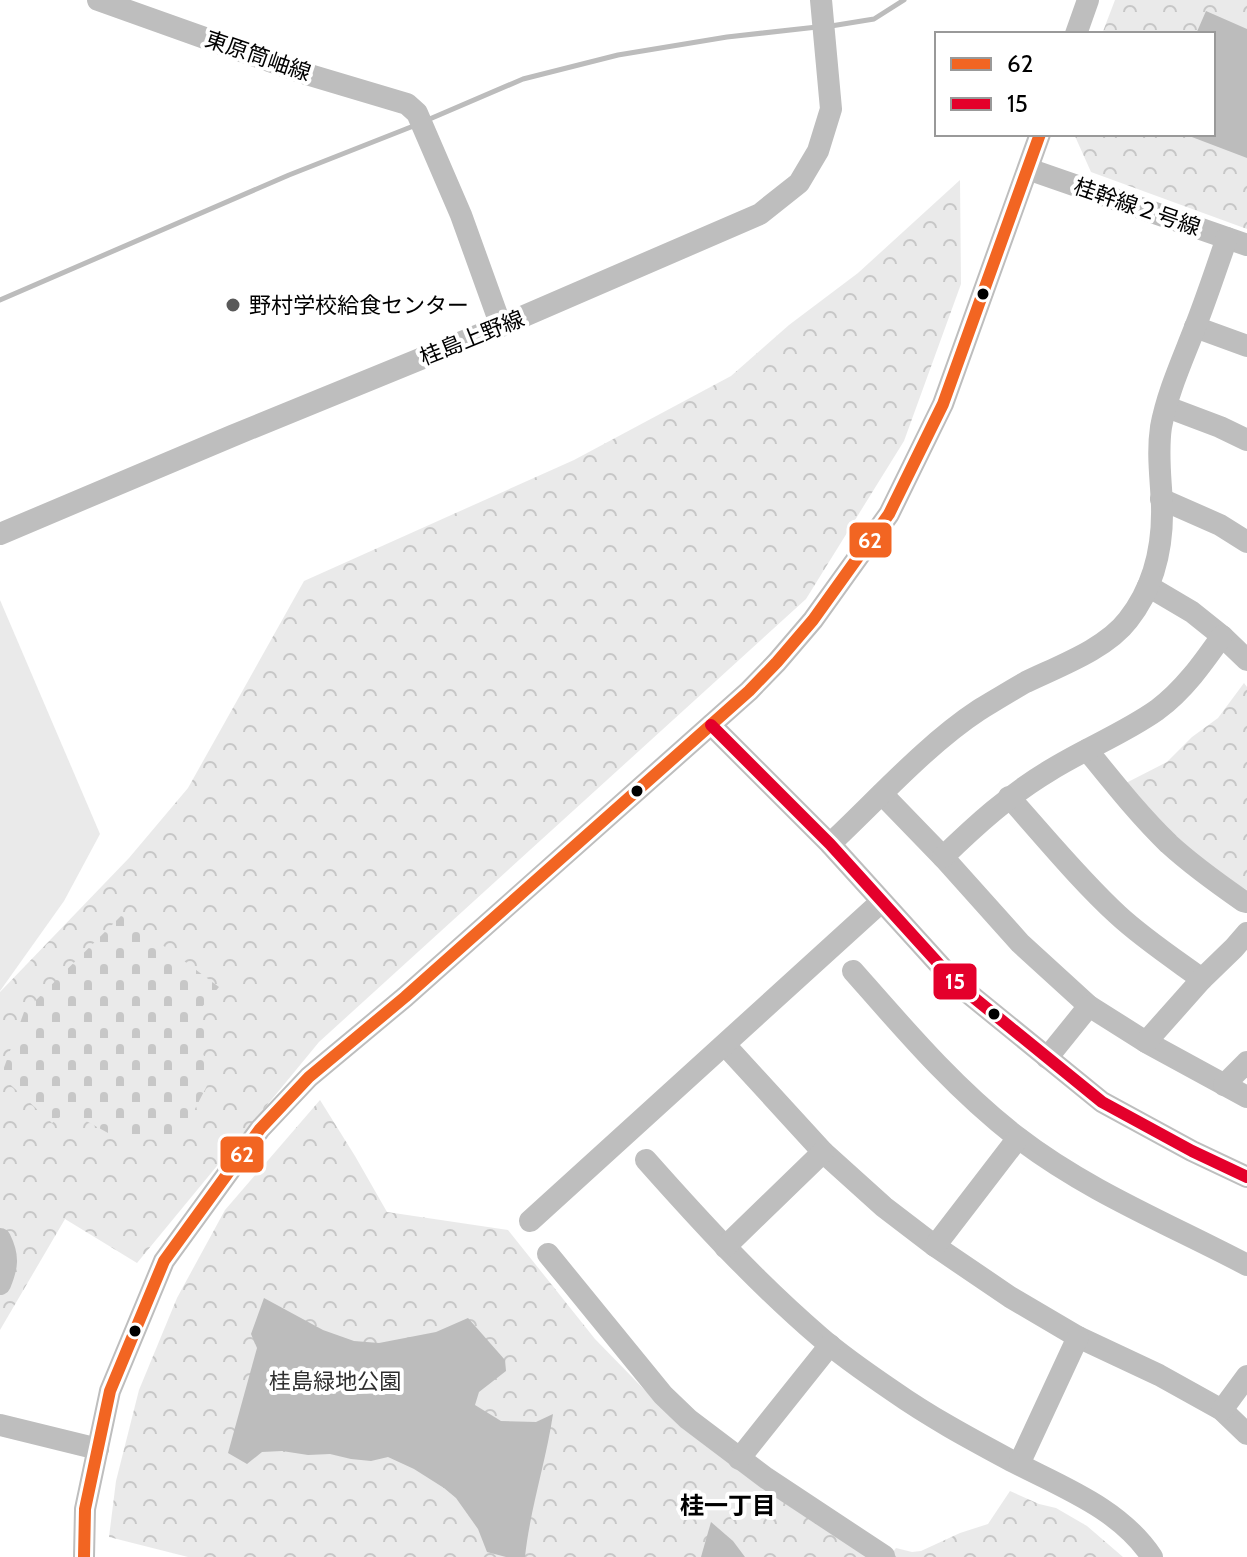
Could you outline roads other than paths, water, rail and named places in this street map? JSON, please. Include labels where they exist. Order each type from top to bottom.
[{"type":"street","name":"東原筒岫線","points":[[98,0],[159,10],[303,73],[407,104],[421,123],[461,215],[501,326]]},
{"type":"street","points":[[1077,32],[1088,0]]},
{"type":"street","name":"桂島上野線","points":[[0,534],[501,326],[760,214],[799,183],[818,151],[831,109],[822,6]]},
{"type":"street","points":[[84,1557],[85,1509],[110,1391],[164,1261],[260,1129],[309,1077],[405,997],[749,691],[786,651],[844,578],[889,514],[943,404],[1039,136]]},
{"type":"street","name":"桂幹線２号線","points":[[1028,169],[1237,242]]},
{"type":"street","points":[[830,844],[931,748],[976,712],[1022,684],[1107,641],[1127,622],[1148,586],[1158,558],[1161,499],[1159,453],[1167,407],[1195,327],[1237,242]]},
{"type":"street","points":[[1195,327],[1247,346]]},
{"type":"street","points":[[1167,407],[1247,440]]},
{"type":"street","points":[[1161,499],[1220,525],[1247,542]]},
{"type":"street","points":[[1148,586],[1192,612],[1247,660]]},
{"type":"street","points":[[943,857],[1009,797],[1049,770],[1158,709],[1200,668],[1222,636]]},
{"type":"street","points":[[711,725],[830,844],[957,984],[1102,1102],[1247,1177]]},
{"type":"street","points":[[1087,750],[1170,844],[1194,866],[1247,902]]},
{"type":"street","points":[[882,794],[1020,943],[1089,1006],[1146,1042],[1247,1097]]},
{"type":"street","points":[[1009,797],[1118,915],[1202,979]]},
{"type":"street","points":[[530,1221],[881,902]]},
{"type":"street","points":[[1146,1042],[1247,933]]},
{"type":"street","points":[[853,971],[925,1054],[1018,1138],[1108,1196],[1247,1265]]},
{"type":"street","points":[[1047,1058],[1089,1006]]},
{"type":"street","points":[[725,1045],[823,1152],[884,1207],[935,1246],[1010,1297],[1078,1337],[1159,1375],[1222,1410],[1247,1434]]},
{"type":"street","points":[[1224,1085],[1247,1062]]},
{"type":"street","points":[[935,1246],[1018,1138]]},
{"type":"street","points":[[725,1247],[823,1152]]},
{"type":"street","points":[[646,1160],[725,1247],[830,1345],[932,1416],[1089,1500],[1118,1520],[1152,1557]]},
{"type":"street","points":[[0,1239],[7,1254],[7,1268],[0,1284]]},
{"type":"street","points":[[548,1254],[663,1395],[688,1419],[739,1459],[884,1556]]},
{"type":"street","points":[[1019,1464],[1078,1337]]},
{"type":"street","points":[[739,1459],[830,1345]]},
{"type":"street","points":[[1222,1410],[1247,1376]]},
{"type":"street","points":[[0,1425],[98,1449]]},
{"type":"waterway","points":[[831,26],[874,19],[904,0]]},
{"type":"waterway","points":[[425,121],[523,79],[618,55],[727,37],[817,27]]},
{"type":"waterway","points":[[0,300],[289,175],[416,125]]},
{"type":"place","name":"野村学校給食センター","points":[[233,305]]},
{"type":"district","name":"桂一丁目","points":[[728,1505]]},
{"type":"park label","name":"桂島緑地公園","points":[[335,1381]]}]
